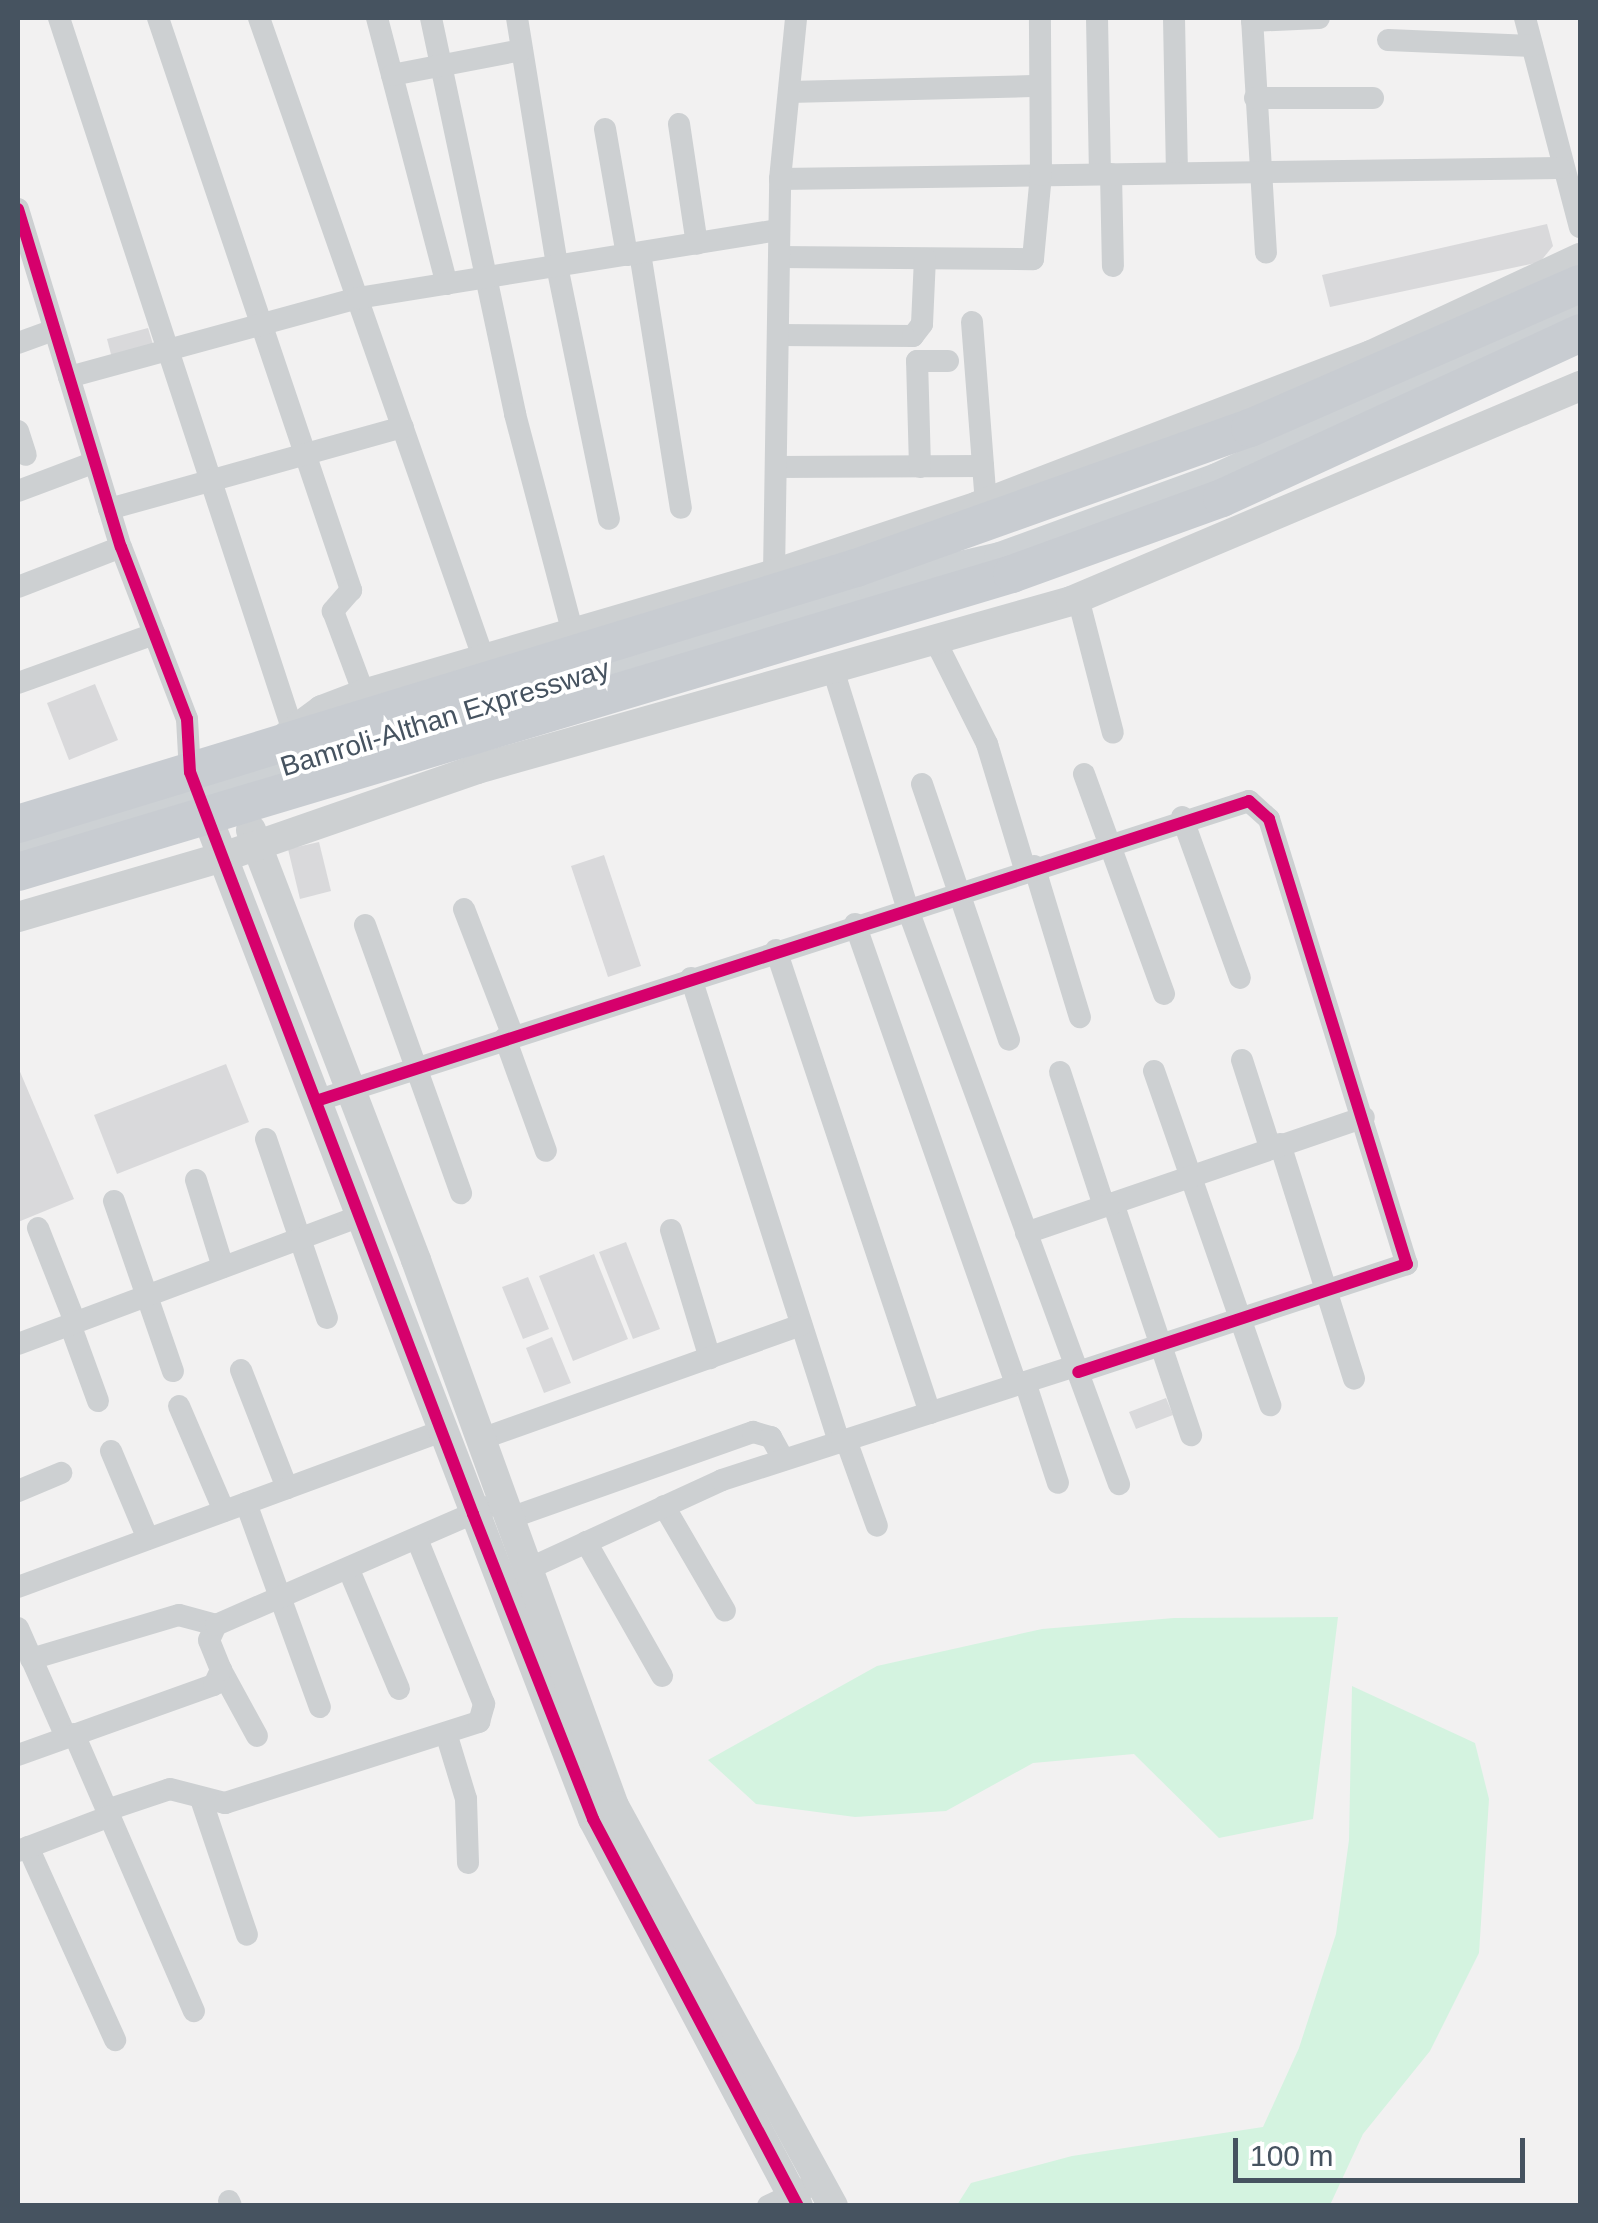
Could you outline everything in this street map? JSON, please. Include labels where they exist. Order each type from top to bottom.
[{"type":"main road","points":[[18,872],[216,788],[284,739],[874,563],[1250,428],[1580,284]]},
{"type":"main road","name":"Bamroli-Althan Expressway","points":[[18,848],[216,788],[874,563],[990,536],[1322,428],[1580,310]]},
{"type":"main road","points":[[18,824],[216,788],[1012,574],[1222,498],[1580,333]]},
{"type":"street","points":[[60,18],[212,484],[284,739],[322,710],[364,694],[572,630],[774,574],[874,563],[986,503],[1371,355],[1580,258]]},
{"type":"street","points":[[158,18],[351,590],[333,610],[364,694]]},
{"type":"street","points":[[259,18],[483,657]]},
{"type":"street","points":[[376,18],[447,284]]},
{"type":"street","points":[[432,18],[490,276],[516,414],[572,630]]},
{"type":"street","points":[[517,18],[557,266],[610,518]]},
{"type":"street","points":[[774,574],[780,179],[796,18]]},
{"type":"street","points":[[779,257],[1032,259],[1041,175],[1040,18]]},
{"type":"street","points":[[1098,18],[1113,266]]},
{"type":"street","points":[[1174,18],[1178,173]]},
{"type":"street","points":[[1266,253],[1257,172],[1252,19],[1320,18]]},
{"type":"street","points":[[1525,18],[1560,168],[1580,227]]},
{"type":"street","points":[[1388,40],[1532,46]]},
{"type":"street","points":[[392,75],[522,50]]},
{"type":"street","points":[[789,92],[1040,86]]},
{"type":"street","points":[[1255,98],[1373,98]]},
{"type":"street","points":[[679,124],[697,244]]},
{"type":"street","points":[[605,129],[633,254],[680,508]]},
{"type":"street","points":[[780,179],[1560,168]]},
{"type":"street","points":[[18,209],[121,547],[216,788],[257,846],[507,1509],[609,1822],[826,2194],[786,2202],[609,1822],[474,1514],[223,857],[216,788],[186,719]]},
{"type":"street","points":[[69,377],[358,298],[780,230]]},
{"type":"street","points":[[778,335],[913,336],[922,324],[924,259]]},
{"type":"street","points":[[972,322],[986,503]]},
{"type":"street","points":[[18,342],[54,330]]},
{"type":"street","points":[[920,466],[917,361],[948,361]]},
{"type":"street","points":[[18,917],[223,857],[477,770],[1078,598],[1580,386]]},
{"type":"street","points":[[109,508],[212,484],[403,427]]},
{"type":"street","points":[[18,431],[26,455]]},
{"type":"street","points":[[18,491],[95,462]]},
{"type":"street","points":[[776,467],[983,466]]},
{"type":"street","points":[[18,587],[121,547]]},
{"type":"street","points":[[1078,598],[1113,733]]},
{"type":"street","points":[[18,684],[154,634]]},
{"type":"street","points":[[934,638],[987,744],[1080,1016]]},
{"type":"street","points":[[832,666],[907,908],[1119,1484]]},
{"type":"street","points":[[1084,774],[1164,994]]},
{"type":"street","points":[[922,784],[1010,1040]]},
{"type":"street","points":[[316,1101],[1182,818],[1249,801],[1269,818],[1407,1264],[1161,1346],[1020,1384],[784,1460],[664,1506],[528,1569]]},
{"type":"street","points":[[1182,818],[1240,978]]},
{"type":"street","points":[[464,910],[546,1151]]},
{"type":"street","points":[[855,924],[1058,1483]]},
{"type":"street","points":[[365,925],[412,1069],[460,1193]]},
{"type":"street","points":[[776,950],[930,1413]]},
{"type":"street","points":[[691,978],[802,1326],[877,1526]]},
{"type":"street","points":[[1242,1060],[1326,1289],[1354,1379]]},
{"type":"street","points":[[1154,1071],[1245,1318],[1270,1405]]},
{"type":"street","points":[[1060,1072],[1191,1435]]},
{"type":"street","points":[[1026,1233],[1364,1117]]},
{"type":"street","points":[[266,1139],[327,1318]]},
{"type":"street","points":[[196,1180],[223,1267]]},
{"type":"street","points":[[114,1201],[173,1371]]},
{"type":"street","points":[[18,1344],[360,1216]]},
{"type":"street","points":[[38,1228],[98,1402]]},
{"type":"street","points":[[672,1230],[710,1358]]},
{"type":"street","points":[[481,1439],[802,1326]]},
{"type":"street","points":[[241,1370],[287,1488]]},
{"type":"street","points":[[179,1406],[235,1507],[280,1601],[320,1707]]},
{"type":"street","points":[[18,1587],[442,1431]]},
{"type":"street","points":[[31,1659],[178,1615],[216,1625],[280,1601],[474,1514],[507,1509],[753,1432],[771,1437],[784,1460]]},
{"type":"street","points":[[111,1451],[148,1540]]},
{"type":"street","points":[[18,1491],[61,1473]]},
{"type":"street","points":[[664,1506],[726,1611]]},
{"type":"street","points":[[116,2040],[23,1849],[160,1790],[202,1802],[225,1802],[478,1722],[486,1712],[417,1539]]},
{"type":"street","points":[[586,1542],[662,1676]]},
{"type":"street","points":[[349,1570],[400,1689]]},
{"type":"street","points":[[216,1625],[209,1640],[257,1736]]},
{"type":"street","points":[[18,1628],[108,1813],[194,2011]]},
{"type":"street","points":[[18,1755],[214,1685],[221,1670]]},
{"type":"street","points":[[446,1733],[466,1799],[468,1864]]},
{"type":"street","points":[[202,1802],[246,1935]]},
{"type":"green space","points":[[1338,1617],[1313,1819],[1219,1838],[1134,1754],[1033,1763],[946,1811],[855,1817],[756,1804],[708,1760],[877,1666],[1042,1629],[1174,1618]]},
{"type":"green space","points":[[1352,1686],[1475,1743],[1489,1799],[1479,1953],[1430,2051],[1363,2134],[1330,2205],[957,2205],[971,2183],[1072,2156],[1263,2127],[1299,2048],[1336,1934],[1349,1840]]},
{"type":"building","points":[[1547,224],[1553,246],[1540,262],[1330,307],[1322,275]]},
{"type":"building","points":[[148,328],[155,351],[113,362],[107,339]]},
{"type":"building","points":[[95,684],[118,740],[69,760],[47,703]]},
{"type":"building","points":[[319,842],[331,891],[300,899],[288,849]]},
{"type":"building","points":[[604,855],[641,966],[608,977],[571,866]]},
{"type":"building","points":[[226,1064],[249,1122],[117,1174],[94,1115]]},
{"type":"building","points":[[18,1067],[74,1199],[18,1222]]},
{"type":"building","points":[[626,1242],[660,1329],[633,1339],[599,1252]]},
{"type":"building","points":[[594,1254],[628,1339],[573,1361],[539,1276]]},
{"type":"building","points":[[528,1277],[549,1329],[523,1339],[502,1287]]},
{"type":"building","points":[[552,1337],[571,1383],[544,1393],[526,1348]]},
{"type":"building","points":[[1166,1398],[1173,1415],[1136,1429],[1129,1412]]},
{"type":"cycle path","points":[[18,209],[121,547],[187,719],[190,772],[473,1514],[593,1819],[798,2206]]},
{"type":"cycle path","points":[[316,1101],[1249,801],[1269,819],[1407,1264],[1078,1372]]}]
